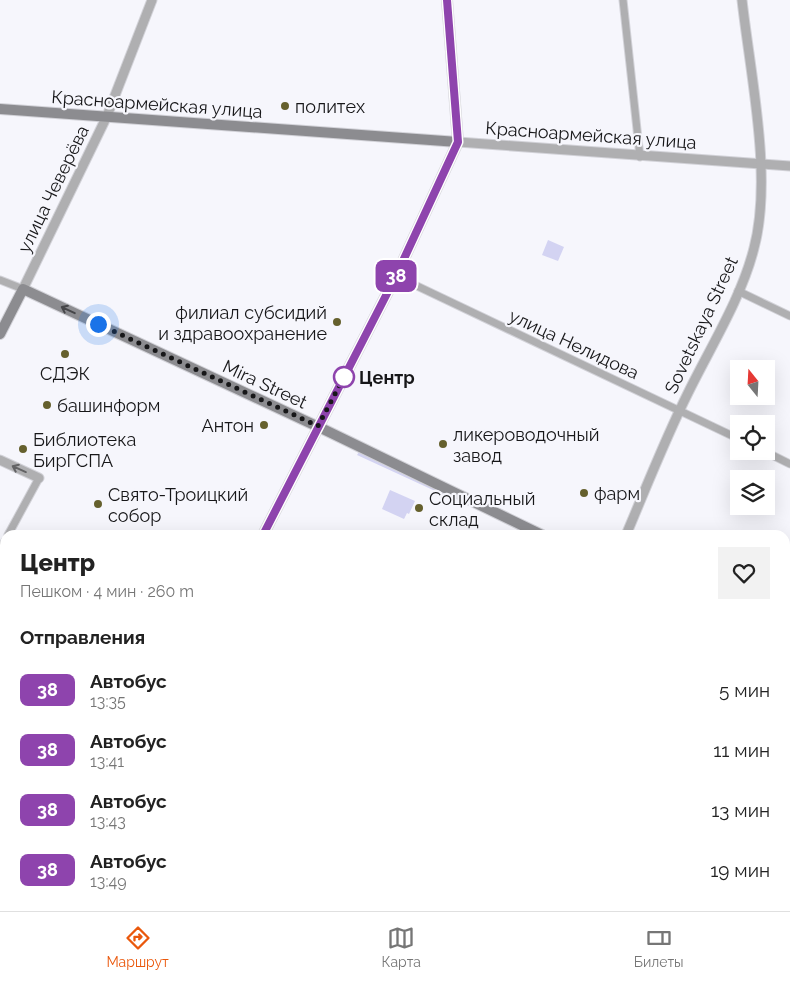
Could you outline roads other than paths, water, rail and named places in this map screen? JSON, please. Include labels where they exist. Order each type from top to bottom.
[{"type":"main road","points":[[266,530],[396,276],[458,142],[447,0]]},
{"type":"main road","name":"Красноармейская улица","points":[[0,109],[107,116],[184,124],[458,142]]},
{"type":"main road","name":"улица Чеверёва","points":[[0,334],[23,289]]},
{"type":"main road","name":"Mira Street","points":[[23,289],[318,426],[532,530]]},
{"type":"street","name":"улица Чеверёва","points":[[23,289],[107,116],[152,0]]},
{"type":"street","points":[[623,0],[640,156]]},
{"type":"street","name":"Sovetskaya Street","points":[[628,530],[679,411],[738,291],[754,248],[760,206],[761,164],[742,0]]},
{"type":"street","name":"Красноармейская улица","points":[[458,142],[790,166]]},
{"type":"street","name":"улица Нелидова","points":[[396,276],[730,435]]},
{"type":"street","name":"Mira Street","points":[[0,280],[23,289]]},
{"type":"street","points":[[738,291],[790,316]]},
{"type":"street","points":[[775,456],[790,464]]},
{"type":"street","points":[[0,460],[39,478],[11,530]]},
{"type":"place","name":"политех","points":[[285,106]]},
{"type":"place","name":"филиал субсидий и здравоохранение","points":[[337,322]]},
{"type":"place","name":"СДЭК","points":[[65,354]]},
{"type":"place","name":"Центр","points":[[344,377]]},
{"type":"place","name":"башинформ","points":[[47,405]]},
{"type":"place","name":"Антон","points":[[264,425]]},
{"type":"place","name":"ликероводочный завод","points":[[443,444]]},
{"type":"place","name":"Библиотека БирГСПА","points":[[23,449]]},
{"type":"place","name":"фарм","points":[[584,493]]},
{"type":"place","name":"Свято-Троицкий собор","points":[[98,504]]},
{"type":"place","name":"Социальный склад","points":[[419,508]]}]
